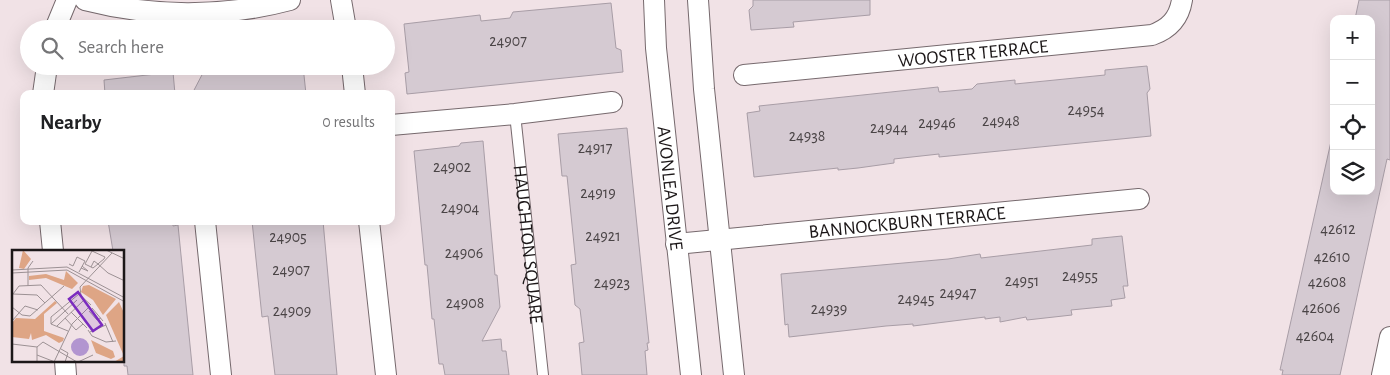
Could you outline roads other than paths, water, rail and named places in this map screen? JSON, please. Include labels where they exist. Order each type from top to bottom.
[{"type":"street","points":[[59,20],[67,0]]},
{"type":"street","points":[[85,0],[135,10],[189,13],[253,9],[290,0]]},
{"type":"street","points":[[341,0],[344,20]]},
{"type":"street","name":"AVONLEA DRIVE","points":[[654,0],[656,48],[691,375]]},
{"type":"street","points":[[698,0],[704,89],[734,375]]},
{"type":"street","name":"WOOSTER TERRACE","points":[[744,75],[1152,35],[1164,31],[1175,22],[1182,0]]},
{"type":"street","points":[[44,90],[46,75]]},
{"type":"street","points":[[353,75],[355,90]]},
{"type":"street","points":[[395,125],[516,114],[612,102]]},
{"type":"street","name":"BANNOCKBURN TERRACE","points":[[676,244],[1139,199]]},
{"type":"street","points":[[50,225],[53,250]]},
{"type":"street","points":[[205,225],[221,375]]},
{"type":"street","points":[[369,225],[386,375]]},
{"type":"street","points":[[1382,375],[1390,337]]},
{"type":"street","points":[[65,362],[66,375]]},
{"type":"lane","name":"HAUGHTON SQUARE","points":[[516,114],[543,375]]}]
